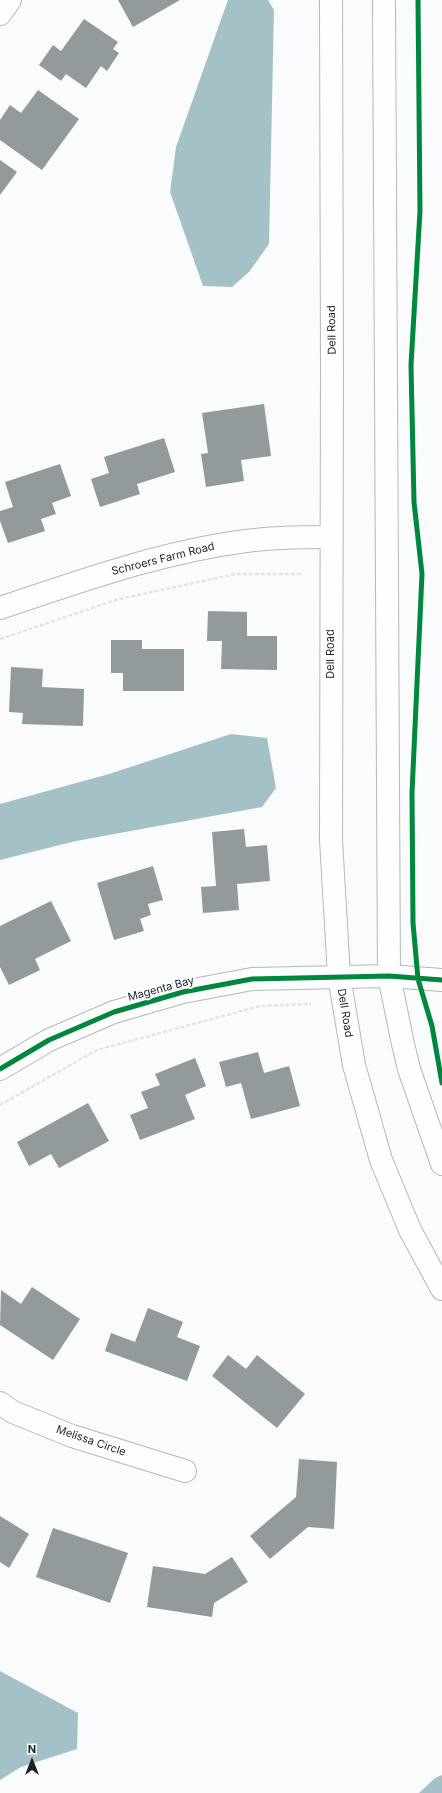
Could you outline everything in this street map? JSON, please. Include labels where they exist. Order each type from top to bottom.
[{"type":"main road","points":[[0,14],[10,0]]},
{"type":"main road","name":"Dell Road","points":[[331,0],[330,840],[339,976],[354,1065],[381,1160],[410,1230],[442,1288]]},
{"type":"main road","points":[[384,0],[389,976],[409,1069],[442,1164]]},
{"type":"main road","name":"Schroers Farm Road","points":[[0,608],[123,568],[185,551],[248,540],[331,537]]},
{"type":"main road","name":"Magenta Bay","points":[[0,1069],[49,1040],[114,1012],[176,994],[252,979],[389,976],[442,980]]},
{"type":"main road","name":"Melissa Circle","points":[[0,1403],[13,1412],[72,1436],[185,1471]]},
{"type":"path","points":[[0,639],[119,599],[236,574],[303,574]]},
{"type":"path","points":[[0,1105],[97,1050],[260,1006],[311,1004]]},
{"type":"water","points":[[228,0],[268,0],[274,10],[269,244],[249,272],[232,287],[203,286],[170,192],[176,147]]},
{"type":"water","points":[[231,734],[267,738],[276,788],[262,807],[76,841],[0,860],[0,804],[109,774]]},
{"type":"water","points":[[0,1671],[78,1713],[77,1749],[21,1767],[0,1780]]},
{"type":"water","points":[[442,1775],[442,1793],[419,1793],[435,1778]]},
{"type":"building","points":[[118,0],[180,0],[133,27]]},
{"type":"building","points":[[84,19],[118,42],[113,49],[119,53],[107,71],[101,66],[86,88],[66,74],[61,81],[39,65],[53,45],[61,51]]},
{"type":"building","points":[[38,90],[79,119],[42,170],[0,140],[0,120],[10,105],[21,113]]},
{"type":"building","points":[[0,160],[17,172],[0,195]]},
{"type":"building","points":[[264,404],[271,456],[241,460],[244,481],[206,487],[201,454],[208,453],[202,413]]},
{"type":"building","points":[[164,438],[175,472],[137,484],[140,494],[100,507],[91,479],[109,473],[104,457]]},
{"type":"building","points":[[60,464],[71,496],[52,503],[56,514],[41,519],[45,531],[8,543],[0,521],[0,511],[13,507],[5,482]]},
{"type":"building","points":[[208,611],[247,612],[247,636],[277,636],[277,670],[221,669],[222,641],[207,641]]},
{"type":"building","points":[[111,640],[142,640],[142,649],[184,649],[184,691],[123,691],[123,673],[111,673]]},
{"type":"building","points":[[11,667],[43,669],[42,687],[84,689],[83,726],[22,724],[23,713],[9,712]]},
{"type":"building","points":[[244,829],[246,847],[267,845],[270,881],[237,884],[239,910],[203,913],[201,887],[216,886],[212,832]]},
{"type":"building","points":[[153,866],[163,900],[148,904],[151,915],[140,919],[144,931],[114,940],[97,883]]},
{"type":"building","points":[[51,901],[71,941],[35,959],[40,970],[9,985],[0,967],[0,926]]},
{"type":"building","points":[[258,1052],[264,1073],[289,1066],[300,1106],[251,1119],[241,1083],[226,1087],[219,1062]]},
{"type":"building","points":[[195,1058],[206,1086],[185,1095],[195,1119],[140,1140],[130,1115],[148,1108],[141,1092],[160,1085],[155,1074]]},
{"type":"building","points":[[88,1103],[109,1141],[59,1168],[51,1154],[29,1166],[17,1142]]},
{"type":"building","points":[[32,1287],[80,1319],[53,1360],[0,1325],[1,1290],[21,1304]]},
{"type":"building","points":[[148,1308],[183,1322],[177,1337],[200,1346],[187,1381],[105,1351],[111,1333],[135,1342]]},
{"type":"building","points":[[228,1355],[246,1369],[257,1355],[305,1394],[277,1428],[212,1376]]},
{"type":"building","points":[[299,1459],[337,1462],[334,1529],[308,1527],[270,1559],[250,1536],[296,1497]]},
{"type":"building","points":[[0,1516],[29,1534],[9,1568],[0,1562]]},
{"type":"building","points":[[53,1528],[128,1553],[110,1603],[36,1577]]},
{"type":"building","points":[[232,1557],[248,1582],[214,1603],[212,1617],[147,1607],[153,1566],[205,1574]]},
{"type":"cycle path","points":[[418,0],[420,211],[411,365],[414,502],[422,574],[412,793],[413,923],[418,979],[432,1026],[442,1083]]},
{"type":"cycle path","points":[[0,1069],[49,1040],[114,1012],[183,992],[252,979],[389,976],[442,980]]}]
